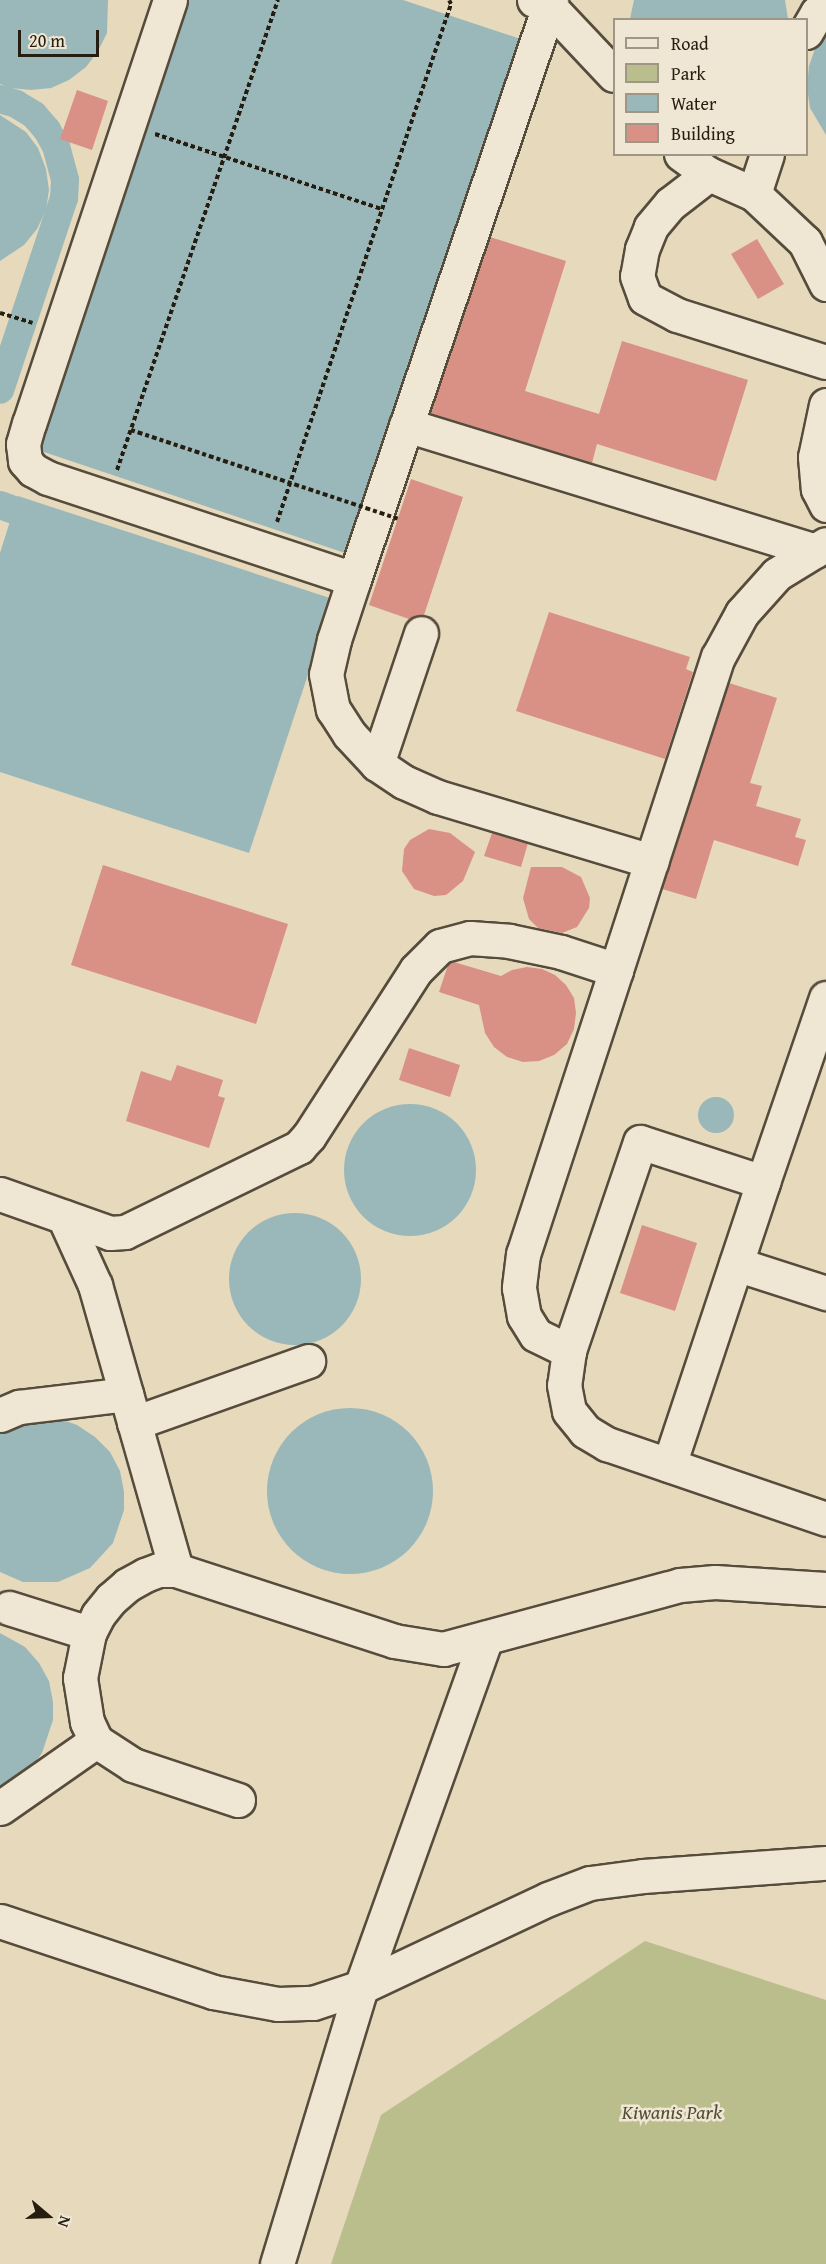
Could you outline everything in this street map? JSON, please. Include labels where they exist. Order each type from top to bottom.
[{"type":"lane","points":[[170,0],[29,423],[23,444],[25,461],[33,470],[48,478],[354,579]]},
{"type":"lane","points":[[613,73],[544,2],[334,640],[326,674],[333,709],[349,734],[377,764],[404,782],[438,797],[652,861]]},
{"type":"lane","points":[[808,30],[817,13],[826,6]]},
{"type":"lane","points":[[684,156],[709,174],[754,194],[805,242],[826,284]]},
{"type":"lane","points":[[754,194],[766,156]]},
{"type":"lane","points":[[709,174],[670,204],[651,227],[642,249],[637,276],[645,298],[677,315],[826,363]]},
{"type":"lane","points":[[826,405],[815,457],[818,489],[826,505]]},
{"type":"lane","points":[[406,425],[821,547]]},
{"type":"lane","points":[[569,1351],[536,1335],[524,1316],[519,1288],[523,1254],[718,657],[742,613],[777,574],[821,547]]},
{"type":"lane","points":[[377,764],[421,633]]},
{"type":"lane","points":[[0,1194],[110,1233],[125,1232],[299,1147],[318,1122],[416,970],[440,946],[470,938],[509,940],[561,952],[616,970]]},
{"type":"lane","points":[[669,1465],[826,998]]},
{"type":"lane","points":[[763,1182],[640,1142],[569,1351],[564,1385],[569,1411],[585,1431],[607,1444],[826,1519]]},
{"type":"lane","points":[[64,1216],[95,1285],[176,1570]]},
{"type":"lane","points":[[736,1264],[826,1293]]},
{"type":"lane","points":[[0,1415],[19,1407],[130,1408],[308,1361]]},
{"type":"lane","points":[[238,1800],[133,1765],[96,1741],[82,1701],[80,1678],[89,1633],[98,1615],[127,1585],[159,1570],[176,1570],[404,1643],[443,1649],[680,1585],[716,1582],[826,1588]]},
{"type":"lane","points":[[9,1608],[89,1633]]},
{"type":"lane","points":[[277,2264],[361,1987],[486,1638]]},
{"type":"lane","points":[[0,1808],[96,1741]]},
{"type":"lane","points":[[0,1921],[213,1992],[278,2004],[313,2003],[361,1987],[548,1899],[591,1883],[643,1876],[826,1863]]},
{"type":"path","points":[[115,476],[278,0]]},
{"type":"path","points":[[274,529],[448,15],[451,4],[449,0]]},
{"type":"path","points":[[145,131],[382,209]]},
{"type":"path","points":[[0,313],[31,323]]},
{"type":"path","points":[[131,430],[398,519]]},
{"type":"green space","name":"Kiwanis Park","points":[[645,1941],[826,2000],[826,2264],[331,2264],[381,2115]]},
{"type":"water","points":[[0,0],[108,0],[107,33],[98,51],[86,67],[69,80],[51,88],[31,90],[10,88],[0,84]]},
{"type":"water","points":[[189,0],[403,0],[527,41],[354,556],[38,450]]},
{"type":"water","points":[[634,0],[785,0],[788,18],[630,18]]},
{"type":"water","points":[[826,33],[826,135],[810,108],[808,94],[809,66],[816,46]]},
{"type":"water","points":[[0,115],[26,132],[38,148],[46,169],[49,190],[46,210],[37,229],[24,245],[0,261]]},
{"type":"water","points":[[18,496],[333,599],[249,853],[0,772],[0,553]]},
{"type":"water","points":[[716,1097],[729,1102],[734,1115],[729,1128],[716,1133],[703,1128],[698,1115],[703,1102]]},
{"type":"water","points":[[410,1104],[435,1109],[456,1124],[471,1145],[476,1170],[471,1195],[456,1216],[435,1231],[410,1236],[385,1231],[364,1216],[349,1195],[344,1170],[349,1145],[364,1124],[385,1109]]},
{"type":"water","points":[[295,1213],[320,1218],[341,1233],[356,1254],[361,1279],[356,1304],[341,1325],[320,1340],[295,1345],[270,1340],[249,1325],[234,1304],[229,1279],[234,1254],[249,1233],[270,1218]]},
{"type":"water","points":[[350,1408],[382,1414],[409,1432],[427,1459],[433,1491],[427,1523],[409,1550],[382,1568],[350,1574],[318,1568],[291,1550],[273,1523],[267,1491],[273,1459],[291,1432],[318,1414]]},
{"type":"water","points":[[57,1418],[77,1425],[95,1437],[110,1452],[120,1471],[124,1492],[124,1510],[113,1543],[90,1568],[58,1582],[23,1582],[0,1572],[0,1429],[15,1421]]},
{"type":"water","points":[[0,1633],[25,1647],[39,1663],[49,1681],[53,1702],[53,1720],[42,1753],[32,1767],[0,1788]]},
{"type":"building","points":[[77,90],[108,101],[92,150],[60,139]]},
{"type":"building","points":[[490,237],[566,261],[525,391],[599,414],[622,341],[748,380],[716,481],[597,444],[592,463],[430,413]]},
{"type":"building","points":[[757,239],[784,284],[758,299],[731,254]]},
{"type":"building","points":[[411,479],[463,497],[424,615],[409,619],[369,605]]},
{"type":"building","points":[[549,612],[690,657],[686,669],[693,672],[665,759],[516,711]]},
{"type":"building","points":[[729,683],[777,698],[750,783],[762,786],[756,806],[801,819],[795,837],[806,840],[798,866],[714,840],[696,899],[662,889]]},
{"type":"building","points":[[429,829],[450,833],[475,852],[463,881],[446,895],[434,896],[414,889],[402,871],[404,849],[410,840]]},
{"type":"building","points":[[492,833],[528,843],[521,867],[484,856]]},
{"type":"building","points":[[103,865],[288,924],[256,1024],[71,965]]},
{"type":"building","points":[[531,867],[562,867],[581,877],[590,898],[589,908],[577,927],[562,933],[538,928],[529,919],[523,898]]},
{"type":"building","points":[[454,962],[501,976],[512,970],[527,967],[542,969],[555,975],[566,985],[574,998],[576,1013],[574,1029],[567,1044],[554,1055],[539,1061],[523,1062],[507,1057],[494,1047],[485,1033],[479,1005],[439,992],[448,965]]},
{"type":"building","points":[[409,1048],[460,1065],[450,1097],[399,1080]]},
{"type":"building","points":[[177,1065],[223,1080],[218,1096],[225,1098],[209,1148],[126,1121],[141,1071],[171,1081]]},
{"type":"building","points":[[642,1225],[697,1243],[675,1311],[620,1293]]},
{"type":"waterway","points":[[0,99],[16,104],[34,115],[47,130],[56,146],[65,180],[64,198],[0,390]]},
{"type":"waterway","points":[[0,505],[14,510]]}]
